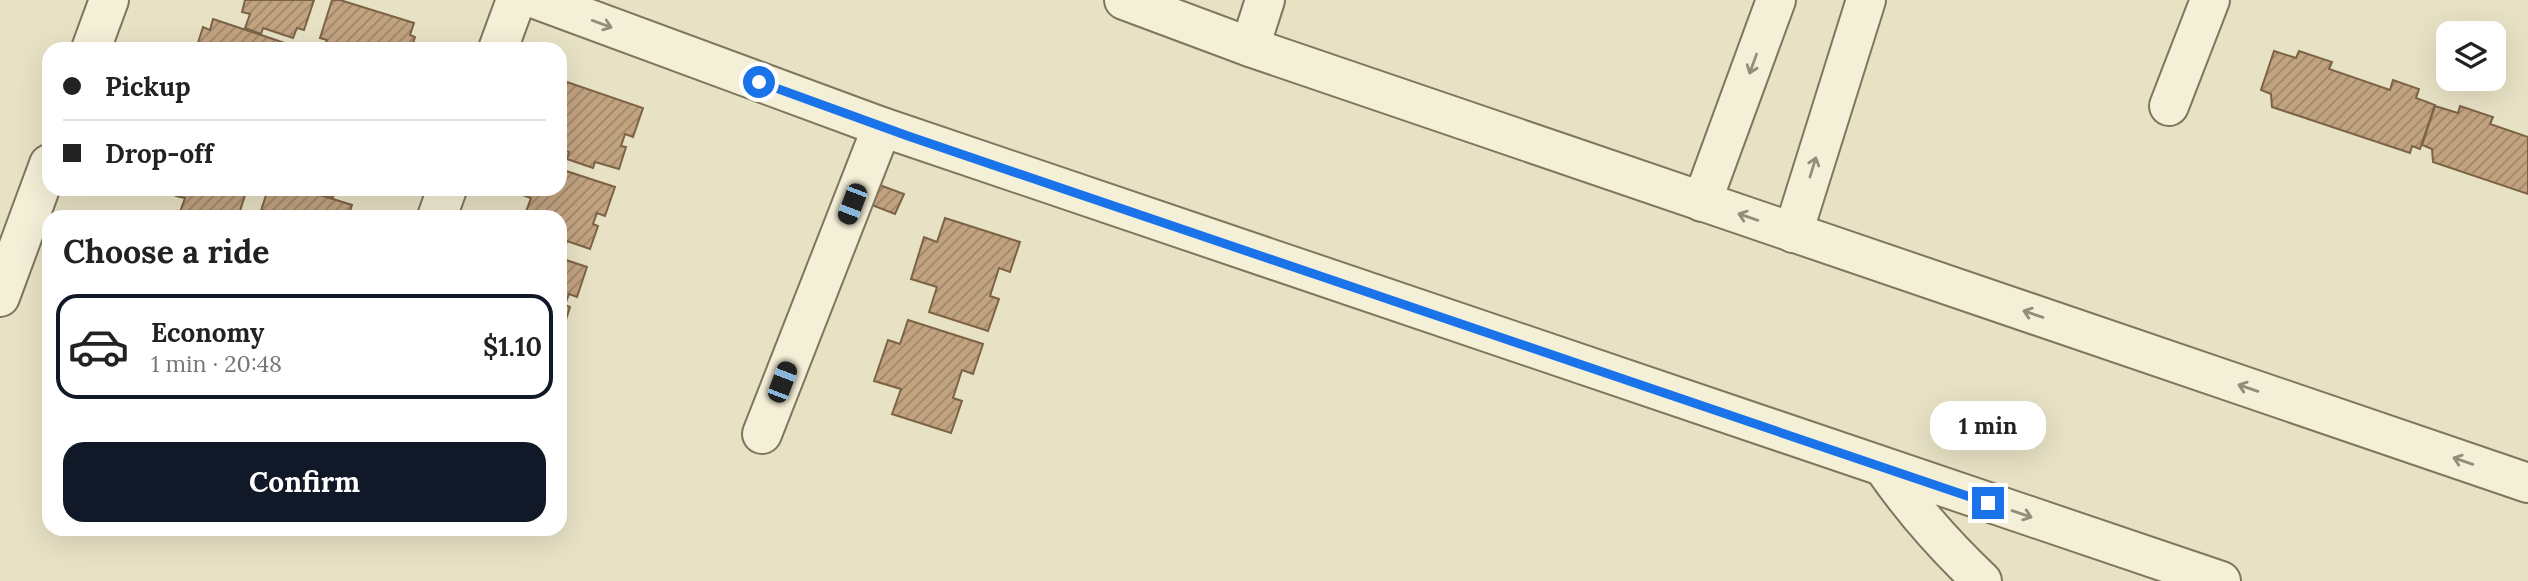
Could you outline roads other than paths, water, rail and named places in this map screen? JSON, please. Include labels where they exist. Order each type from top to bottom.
[{"type":"street","points":[[94,42],[109,0]]},
{"type":"street","points":[[501,42],[516,0]]},
{"type":"street","points":[[538,0],[882,127],[2221,581]]},
{"type":"street","points":[[1124,0],[1250,47],[2528,483]]},
{"type":"street","points":[[1250,47],[1265,0]]},
{"type":"street","points":[[1702,202],[1776,0]]},
{"type":"street","points":[[1793,233],[1866,0]]},
{"type":"street","points":[[2169,106],[2210,0]]},
{"type":"street","points":[[762,433],[882,127]]},
{"type":"street","points":[[0,297],[42,183]]},
{"type":"street","points":[[1884,468],[1913,509],[1982,581]]}]
